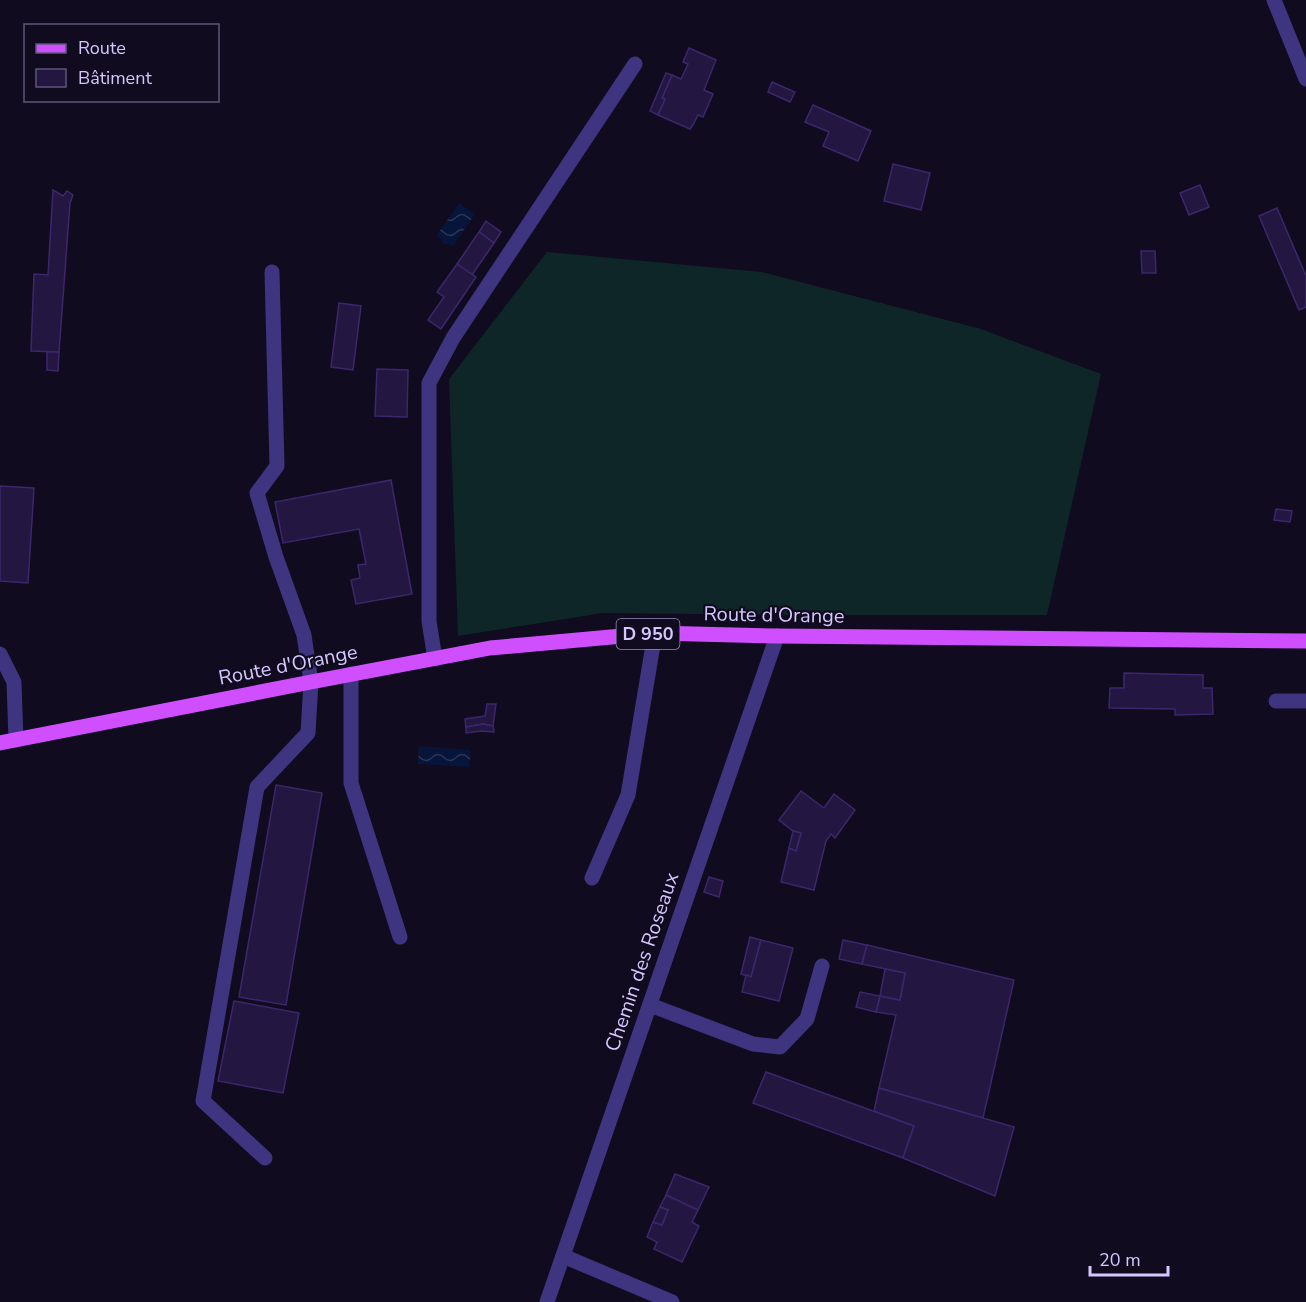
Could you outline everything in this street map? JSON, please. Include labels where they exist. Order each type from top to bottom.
[{"type":"main road","name":"Route d'Orange","points":[[0,743],[490,648],[655,633],[1306,641]]},
{"type":"street","points":[[1274,0],[1306,79]]},
{"type":"street","points":[[435,659],[429,621],[429,383],[453,338],[635,64]]},
{"type":"street","points":[[265,1158],[203,1101],[257,787],[308,733],[311,682],[304,635],[276,557],[257,493],[277,466],[272,272]]},
{"type":"street","points":[[592,878],[628,795],[655,633]]},
{"type":"street","name":"Chemin des Roseaux","points":[[547,1302],[777,636]]},
{"type":"street","points":[[0,654],[14,682],[16,740]]},
{"type":"street","points":[[351,674],[351,783],[400,937]]},
{"type":"street","points":[[1276,701],[1306,700]]},
{"type":"street","points":[[650,1005],[753,1044],[780,1047],[807,1018],[822,966]]},
{"type":"street","points":[[563,1256],[672,1302]]},
{"type":"green space","points":[[547,252],[762,272],[981,329],[1101,374],[1047,615],[603,613],[458,636],[449,379]]},
{"type":"water","points":[[459,203],[475,214],[453,246],[443,244],[437,235]]},
{"type":"water","points":[[419,746],[471,750],[469,767],[418,764]]},
{"type":"building","points":[[689,48],[716,60],[704,90],[713,94],[703,117],[698,115],[690,129],[658,115],[665,99],[662,98],[672,75],[681,79],[688,64],[683,62]]},
{"type":"building","points":[[666,73],[672,75],[662,98],[665,99],[658,115],[650,111]]},
{"type":"building","points":[[772,82],[795,92],[790,102],[768,92]]},
{"type":"building","points":[[813,105],[871,131],[858,161],[823,146],[829,132],[805,122]]},
{"type":"building","points":[[893,164],[930,173],[921,210],[884,201]]},
{"type":"building","points":[[1200,185],[1209,207],[1189,215],[1180,193]]},
{"type":"building","points":[[53,190],[63,196],[67,191],[73,195],[70,203],[59,352],[31,351],[34,274],[48,275]]},
{"type":"building","points":[[1277,208],[1306,276],[1306,307],[1299,310],[1259,216]]},
{"type":"building","points":[[486,221],[501,232],[494,243],[479,232]]},
{"type":"building","points":[[479,232],[494,243],[472,275],[457,264]]},
{"type":"building","points":[[1141,251],[1155,251],[1156,273],[1142,273]]},
{"type":"building","points":[[457,264],[476,277],[441,329],[428,320],[444,297],[437,292]]},
{"type":"building","points":[[339,303],[361,306],[353,370],[331,367]]},
{"type":"building","points":[[47,352],[59,352],[58,371],[47,370]]},
{"type":"building","points":[[377,369],[408,370],[407,417],[375,416]]},
{"type":"building","points":[[391,480],[412,594],[356,604],[351,580],[360,578],[358,565],[366,564],[359,529],[283,543],[275,502]]},
{"type":"building","points":[[0,486],[34,488],[28,583],[0,581]]},
{"type":"building","points":[[1276,509],[1292,511],[1290,522],[1274,520]]},
{"type":"building","points":[[1124,673],[1203,675],[1203,688],[1212,688],[1213,714],[1175,715],[1175,709],[1109,708],[1110,688],[1124,688]]},
{"type":"building","points":[[487,704],[496,704],[493,726],[483,724],[466,727],[465,719],[485,716]]},
{"type":"building","points":[[483,724],[493,726],[494,732],[466,733],[466,727]]},
{"type":"building","points":[[276,785],[322,793],[286,1005],[239,997]]},
{"type":"building","points":[[801,791],[824,808],[834,794],[855,810],[835,838],[831,834],[826,841],[814,890],[781,882],[789,848],[796,851],[801,833],[793,831],[779,820]]},
{"type":"building","points":[[793,831],[801,833],[796,851],[789,848]]},
{"type":"building","points":[[709,877],[723,881],[719,897],[704,892]]},
{"type":"building","points":[[750,937],[761,940],[751,977],[741,974]]},
{"type":"building","points":[[761,940],[793,948],[779,1001],[742,992],[746,975],[751,977]]},
{"type":"building","points":[[843,940],[867,945],[862,964],[839,959]]},
{"type":"building","points":[[867,945],[1014,980],[983,1118],[879,1088],[896,1015],[876,1012],[880,996],[900,1000],[905,973],[862,964]]},
{"type":"building","points":[[885,969],[905,973],[900,1000],[880,996]]},
{"type":"building","points":[[860,992],[880,996],[876,1012],[856,1007]]},
{"type":"building","points":[[234,1001],[299,1013],[283,1093],[218,1081]]},
{"type":"building","points":[[766,1072],[914,1126],[903,1158],[753,1103]]},
{"type":"building","points":[[879,1088],[1014,1127],[995,1196],[903,1158],[914,1126],[874,1111]]},
{"type":"building","points":[[675,1174],[709,1187],[698,1210],[666,1195]]},
{"type":"building","points":[[666,1195],[698,1210],[692,1222],[699,1226],[682,1262],[654,1249],[657,1242],[647,1237],[653,1222],[662,1225],[668,1210],[660,1207]]},
{"type":"building","points":[[660,1207],[668,1210],[662,1225],[653,1222]]}]
